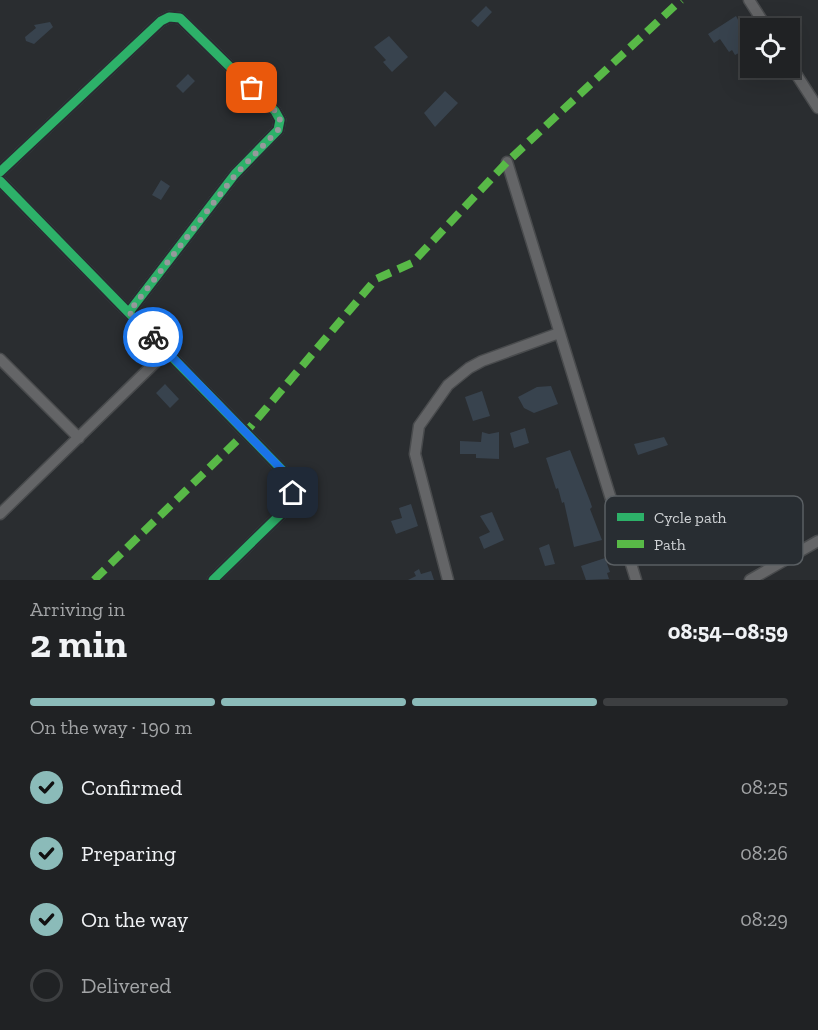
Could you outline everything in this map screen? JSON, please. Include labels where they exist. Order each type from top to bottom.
[{"type":"street","points":[[749,0],[761,18]]},
{"type":"street","points":[[0,172],[161,21],[169,17],[180,18],[275,111],[280,120],[278,130],[236,174],[129,312]]},
{"type":"street","points":[[799,78],[818,108]]},
{"type":"street","points":[[507,162],[610,496]]},
{"type":"street","points":[[0,181],[285,473],[294,486],[290,505],[220,577]]},
{"type":"street","points":[[448,580],[415,454],[419,426],[448,385],[470,368],[482,361],[559,333]]},
{"type":"street","points":[[2,507],[78,438],[167,351]]},
{"type":"street","points":[[0,359],[78,438]]},
{"type":"street","points":[[803,550],[818,541]]},
{"type":"street","points":[[631,565],[636,580]]},
{"type":"street","points":[[750,580],[776,565]]},
{"type":"building","points":[[486,6],[492,12],[478,27],[471,21]]},
{"type":"building","points":[[736,16],[740,23],[740,52],[735,55],[732,50],[729,52],[720,39],[714,43],[708,34]]},
{"type":"building","points":[[50,22],[53,27],[34,44],[26,41],[25,37],[36,28],[34,25]]},
{"type":"building","points":[[389,36],[408,57],[392,72],[383,62],[386,60],[374,47]]},
{"type":"building","points":[[188,74],[195,81],[183,93],[176,86]]},
{"type":"building","points":[[445,91],[458,103],[435,127],[424,113]]},
{"type":"building","points":[[161,180],[170,186],[161,200],[152,195]]},
{"type":"building","points":[[165,384],[179,399],[170,408],[156,393]]},
{"type":"building","points":[[551,386],[558,404],[534,413],[524,408],[518,397],[537,387]]},
{"type":"building","points":[[482,391],[490,416],[473,421],[465,397]]},
{"type":"building","points":[[525,428],[529,443],[514,448],[510,433]]},
{"type":"building","points":[[482,432],[489,434],[499,432],[499,459],[476,458],[476,454],[460,454],[460,441],[481,442]]},
{"type":"building","points":[[664,437],[668,445],[638,455],[634,444]]},
{"type":"building","points":[[570,450],[602,540],[574,547],[564,502],[562,503],[558,488],[556,489],[546,458]]},
{"type":"building","points":[[411,504],[418,526],[396,534],[391,521],[402,518],[399,508]]},
{"type":"building","points":[[492,512],[504,540],[484,549],[479,537],[490,532],[480,516]]},
{"type":"building","points":[[549,544],[555,564],[545,566],[539,548]]},
{"type":"building","points":[[605,558],[605,565],[608,565],[610,572],[607,573],[609,579],[586,580],[581,566]]},
{"type":"building","points":[[419,569],[421,574],[431,571],[434,580],[408,580],[416,576],[414,572]]},
{"type":"marked path","points":[[94,580],[246,432],[376,279],[412,263],[507,162],[681,0]]},
{"type":"cycle path","points":[[0,172],[161,21],[169,17],[180,18],[275,111],[280,120],[278,130],[235,174],[129,312]]},
{"type":"cycle path","points":[[0,181],[291,479],[294,486],[290,505],[213,580]]},
{"type":"way so far","points":[[153,337],[129,312],[236,174],[278,130],[280,120],[275,111],[252,88]]},
{"type":"route","points":[[153,337],[291,479],[294,486],[293,493]]}]
